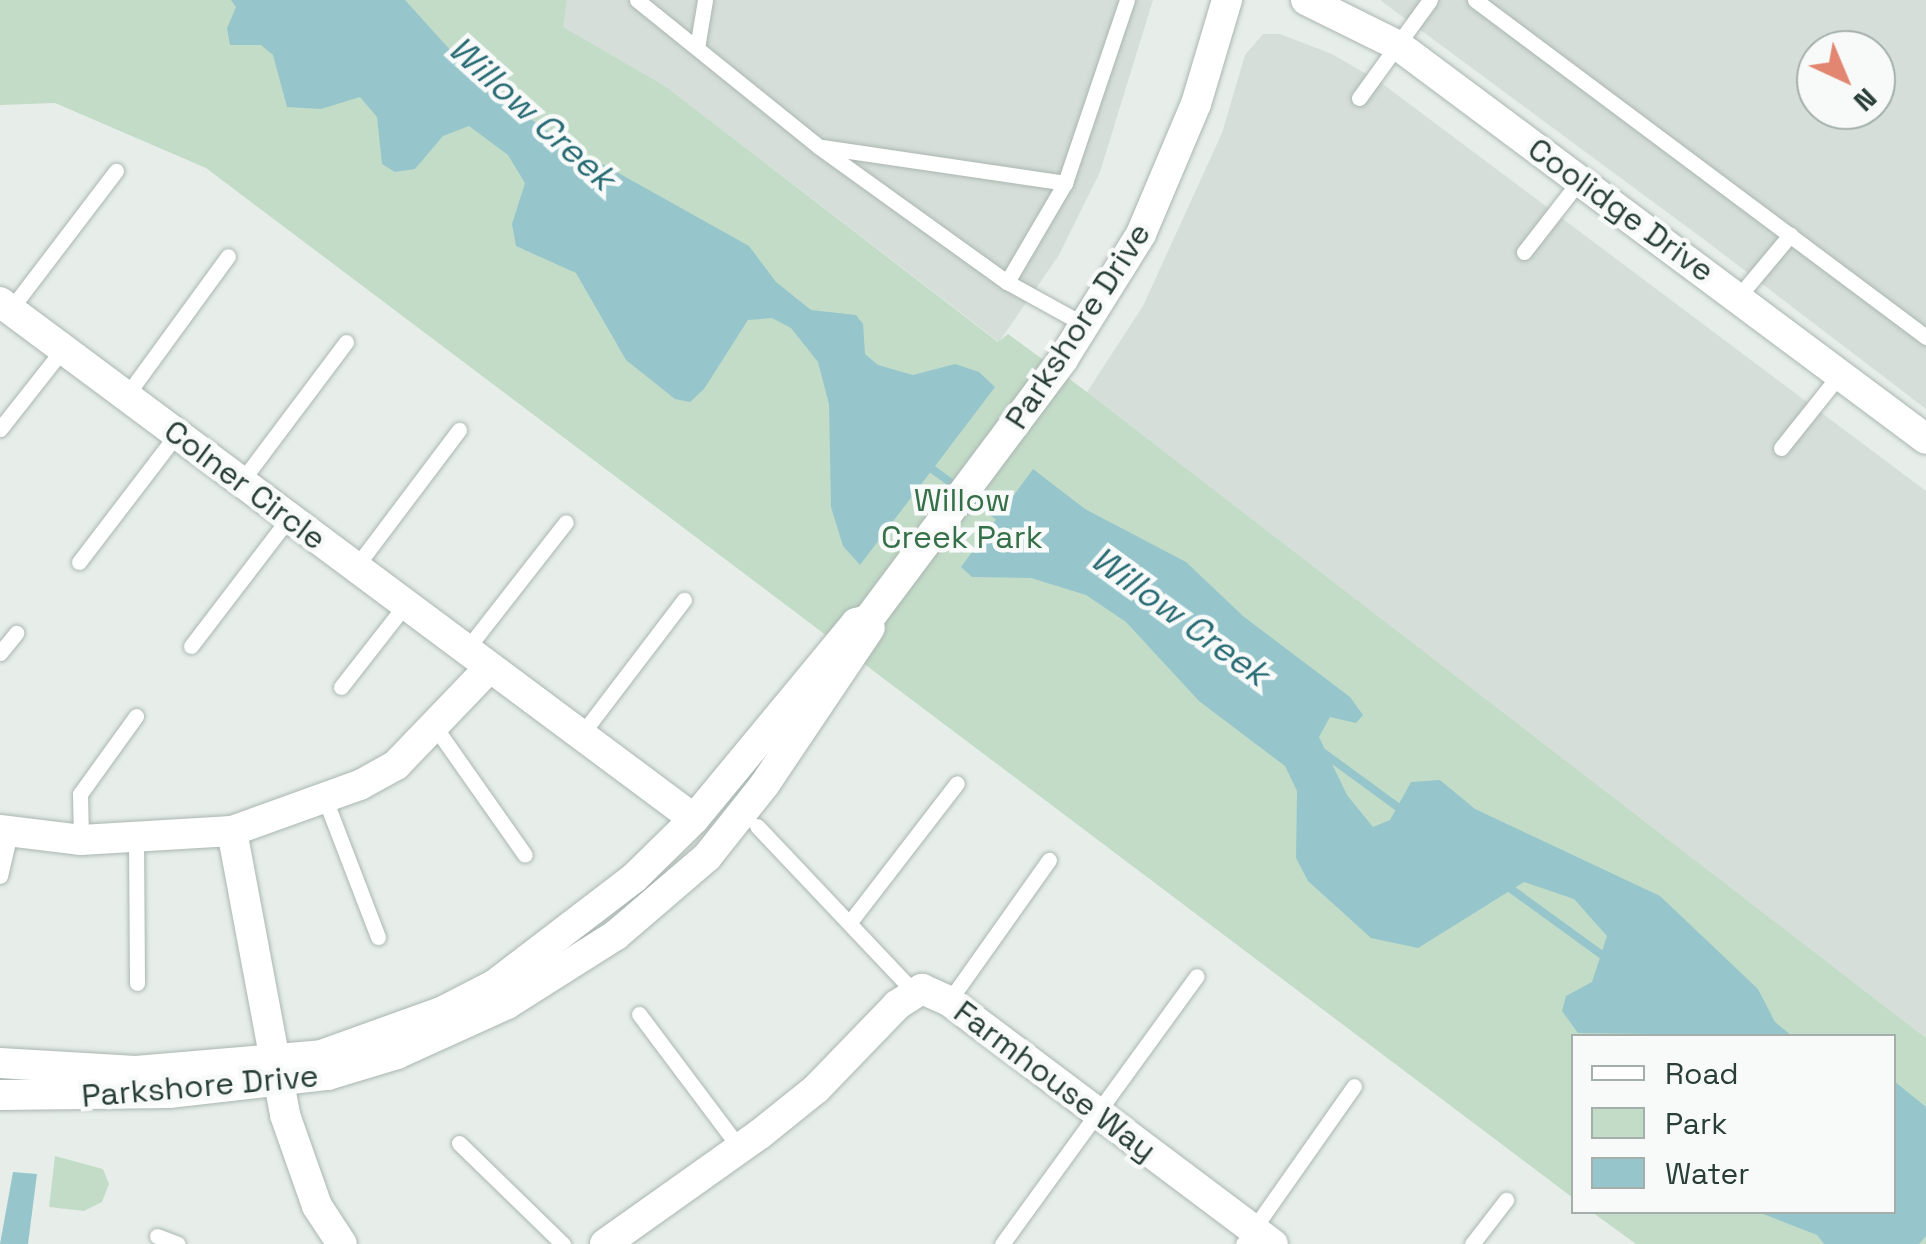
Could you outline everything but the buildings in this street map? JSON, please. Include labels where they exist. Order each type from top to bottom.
[{"type":"street","name":"Parkshore Drive","points":[[0,1095],[72,1098],[274,1071],[386,1034],[494,985],[596,910],[694,820],[856,623],[868,620],[1062,359],[1159,194],[1227,0]]},
{"type":"street","name":"Coolidge Drive","points":[[1306,0],[1399,46],[1926,438]]},
{"type":"street","name":"Colner Circle","points":[[5,306],[694,820]]},
{"type":"street","name":"Parkshore Drive","points":[[0,1063],[328,1076],[459,1028],[557,974],[663,899],[765,784],[871,634],[868,620]]},
{"type":"street","points":[[5,832],[81,840],[232,832],[325,799],[396,765],[436,727],[478,659]]},
{"type":"street","points":[[232,832],[274,1071],[331,1240]]},
{"type":"street","name":"Farmhouse Way","points":[[605,1244],[741,1150],[816,1089],[913,991],[928,989],[1097,1113],[1256,1239]]},
{"type":"lane","points":[[637,0],[819,147],[1007,282],[1085,325]]},
{"type":"lane","points":[[697,48],[705,0]]},
{"type":"lane","points":[[1007,282],[1065,183],[1127,0]]},
{"type":"lane","points":[[1359,98],[1430,0]]},
{"type":"lane","points":[[1475,0],[1926,337]]},
{"type":"lane","points":[[819,147],[1065,183]]},
{"type":"lane","points":[[5,306],[116,171]]},
{"type":"lane","points":[[1524,252],[1580,180]]},
{"type":"lane","points":[[1739,296],[1790,235]]},
{"type":"lane","points":[[126,396],[228,256]]},
{"type":"lane","points":[[241,482],[346,342]]},
{"type":"lane","points":[[0,429],[63,349]]},
{"type":"lane","points":[[1781,448],[1840,374]]},
{"type":"lane","points":[[356,568],[459,430]]},
{"type":"lane","points":[[80,562],[177,434]]},
{"type":"lane","points":[[191,646],[289,518]]},
{"type":"lane","points":[[478,659],[566,522]]},
{"type":"lane","points":[[581,736],[684,600]]},
{"type":"lane","points":[[341,688],[405,605]]},
{"type":"lane","points":[[0,653],[16,633]]},
{"type":"lane","points":[[81,840],[80,794],[136,716]]},
{"type":"lane","points":[[436,727],[525,855]]},
{"type":"lane","points":[[850,922],[958,783]]},
{"type":"lane","points":[[325,799],[378,937]]},
{"type":"lane","points":[[757,826],[913,991]]},
{"type":"lane","points":[[0,876],[5,832]]},
{"type":"lane","points":[[136,838],[137,984]]},
{"type":"lane","points":[[949,1001],[1050,860]]},
{"type":"lane","points":[[1002,1244],[1197,976]]},
{"type":"lane","points":[[639,1014],[741,1150]]},
{"type":"lane","points":[[1256,1239],[1354,1086]]},
{"type":"lane","points":[[458,1143],[563,1244]]},
{"type":"lane","points":[[1472,1244],[1506,1200]]},
{"type":"lane","points":[[157,1236],[178,1244]]},
{"type":"shaded area","points":[[567,0],[1153,0],[1100,172],[1059,255],[999,342],[665,86],[562,27]]},
{"type":"shaded area","points":[[1380,0],[1926,0],[1926,409],[1706,241]]},
{"type":"shaded area","points":[[1263,34],[1280,34],[1332,54],[1380,82],[1926,491],[1926,1038],[1087,392],[1143,306],[1222,133],[1245,55]]},
{"type":"green space","name":"Willow Creek Park","points":[[0,0],[567,0],[563,27],[665,86],[998,342],[1008,334],[1087,392],[1926,1038],[1926,1244],[1636,1244],[1595,1214],[1896,1214],[1896,1034],[1571,1034],[1571,1196],[206,168],[55,103],[0,105]]},
{"type":"green space","points":[[55,1156],[103,1169],[109,1184],[102,1202],[84,1211],[49,1207]]},
{"type":"water","points":[[231,0],[405,0],[479,82],[563,142],[749,246],[776,282],[811,310],[856,315],[863,324],[865,354],[878,365],[913,375],[955,364],[979,372],[995,387],[860,565],[843,546],[831,507],[829,404],[818,362],[791,328],[772,318],[748,320],[704,389],[690,402],[675,399],[626,360],[576,273],[516,246],[512,224],[525,183],[508,155],[469,126],[443,136],[415,169],[395,172],[382,164],[377,117],[360,97],[321,109],[287,107],[273,55],[261,45],[230,45],[227,28],[236,7]]},
{"type":"water","points":[[1033,469],[1085,509],[1186,562],[1243,616],[1350,697],[1363,715],[1356,723],[1330,717],[1319,737],[1347,795],[1373,827],[1390,820],[1411,782],[1440,780],[1475,809],[1660,896],[1758,989],[1775,1022],[1790,1034],[1578,1033],[1562,1011],[1566,996],[1592,982],[1607,936],[1574,899],[1524,882],[1418,948],[1371,938],[1308,881],[1296,858],[1297,791],[1285,766],[1199,701],[1126,622],[1086,595],[1031,578],[972,577],[961,567]]},
{"type":"water","points":[[1896,1083],[1926,1107],[1926,1236],[1919,1244],[1824,1244],[1817,1235],[1763,1214],[1896,1214]]},
{"type":"water","points":[[13,1172],[37,1174],[28,1244],[0,1244]]},
{"type":"waterway","name":"Willow Creek","points":[[928,466],[957,487]]},
{"type":"waterway","name":"Willow Creek","points":[[969,495],[1006,522]]},
{"type":"waterway","name":"Willow Creek","points":[[1321,751],[1402,810]]},
{"type":"waterway","name":"Willow Creek","points":[[1507,886],[1609,960]]}]
